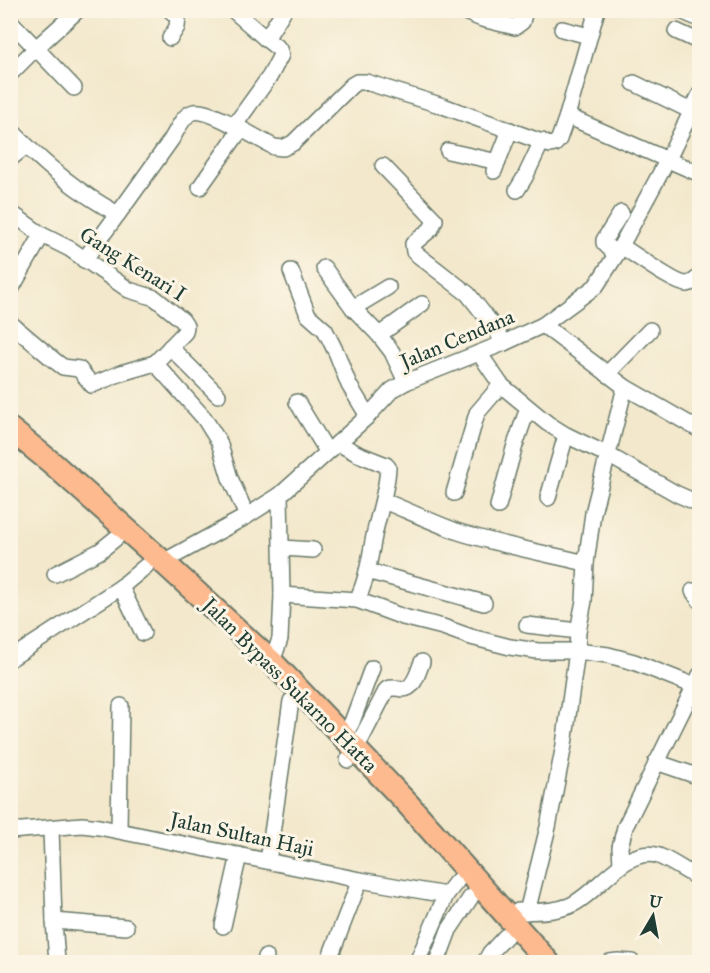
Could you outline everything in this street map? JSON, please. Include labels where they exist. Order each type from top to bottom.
[{"type":"highway","name":"Jalan Bypass Sukarno Hatta","points":[[10,429],[52,464],[291,701],[349,748],[407,803],[548,963]]},
{"type":"highway","name":"Jalan Bypass Sukarno Hatta","points":[[10,446],[116,538],[154,564],[272,662],[349,748],[458,891],[506,936],[530,963]]},
{"type":"street","points":[[10,74],[78,10]]},
{"type":"street","points":[[170,10],[178,17],[177,27],[170,38]]},
{"type":"street","points":[[200,187],[281,55],[279,49],[233,10]]},
{"type":"street","points":[[266,39],[284,10]]},
{"type":"street","points":[[460,10],[512,27],[522,22],[525,10]]},
{"type":"street","points":[[84,260],[188,115],[194,112],[208,113],[274,147],[288,147],[352,85],[362,81],[550,145],[556,143],[567,117],[597,10]]},
{"type":"street","points":[[679,10],[699,19]]},
{"type":"street","points":[[10,21],[74,88]]},
{"type":"street","points":[[562,29],[590,36]]},
{"type":"street","points":[[676,31],[699,42]]},
{"type":"street","points":[[634,83],[691,111]]},
{"type":"street","name":"Jalan Cendana","points":[[10,659],[154,564],[247,516],[280,495],[368,416],[392,390],[479,352],[504,344],[543,325],[596,286],[619,250],[667,161],[699,94]]},
{"type":"street","points":[[567,117],[699,174]]},
{"type":"street","points":[[10,129],[59,176],[99,204],[118,214]]},
{"type":"street","points":[[448,151],[496,167],[510,130]]},
{"type":"street","points":[[517,190],[542,141]]},
{"type":"street","points":[[10,159],[26,146]]},
{"type":"street","points":[[383,166],[435,220],[431,229],[413,244],[414,252],[468,294],[494,327],[504,344]]},
{"type":"street","name":"Gang Kenari I","points":[[10,212],[42,235],[70,249],[129,290],[155,297],[182,320],[186,326],[185,332],[155,363]]},
{"type":"street","points":[[621,213],[604,240],[610,249],[619,250],[684,284],[691,283],[699,276]]},
{"type":"street","points":[[10,291],[42,235]]},
{"type":"street","points":[[324,268],[353,308],[380,335],[392,352],[406,382]]},
{"type":"street","points":[[291,272],[308,315],[325,330],[349,385],[368,416]]},
{"type":"street","points":[[353,308],[388,287]]},
{"type":"street","points":[[380,335],[422,304]]},
{"type":"street","points":[[10,323],[63,367],[79,369],[92,385],[121,372],[155,363],[204,418],[219,442],[230,478],[247,516]]},
{"type":"street","points":[[543,325],[625,387],[698,429]]},
{"type":"street","points":[[607,374],[650,330]]},
{"type":"street","points":[[170,347],[218,395]]},
{"type":"street","points":[[479,352],[501,385],[547,423],[699,504]]},
{"type":"street","points":[[454,493],[477,413],[501,385]]},
{"type":"street","points":[[527,912],[548,827],[564,745],[578,631],[584,602],[586,563],[593,513],[625,387]]},
{"type":"street","points":[[297,402],[333,447],[387,465],[384,501],[375,530],[364,587],[357,600]]},
{"type":"street","points":[[498,506],[528,408]]},
{"type":"street","points":[[548,498],[566,435]]},
{"type":"street","points":[[272,662],[280,639],[282,548],[280,495]]},
{"type":"street","points":[[384,501],[457,531],[513,547],[586,563]]},
{"type":"street","points":[[55,574],[94,555],[116,538]]},
{"type":"street","points":[[282,548],[313,550]]},
{"type":"street","points":[[367,571],[484,603]]},
{"type":"street","points":[[121,587],[143,633]]},
{"type":"street","points":[[282,595],[357,600],[403,617],[510,646],[538,651],[577,651],[608,655],[634,662],[695,690],[656,762],[622,836],[621,864]]},
{"type":"street","points":[[527,625],[578,631]]},
{"type":"street","points":[[349,748],[387,689],[410,687],[422,663]]},
{"type":"street","points":[[349,748],[352,722],[372,668]]},
{"type":"street","points":[[268,861],[291,701]]},
{"type":"street","points":[[119,830],[120,706]]},
{"type":"street","points":[[656,762],[699,777]]},
{"type":"street","name":"Jalan Sultan Haji","points":[[10,831],[82,825],[119,830],[360,880],[458,891]]},
{"type":"street","points":[[51,828],[57,963]]},
{"type":"street","points":[[223,926],[239,855]]},
{"type":"street","points":[[498,905],[510,910],[527,912],[568,907],[580,901],[621,864],[633,857],[643,855],[658,856],[699,879]]},
{"type":"street","points":[[328,963],[360,880]]},
{"type":"street","points":[[417,963],[458,891]]},
{"type":"street","points":[[437,963],[449,930],[458,891]]},
{"type":"street","points":[[54,921],[126,927]]},
{"type":"street","points":[[485,963],[490,953],[506,936]]},
{"type":"street","points":[[610,963],[618,961],[632,963]]}]
